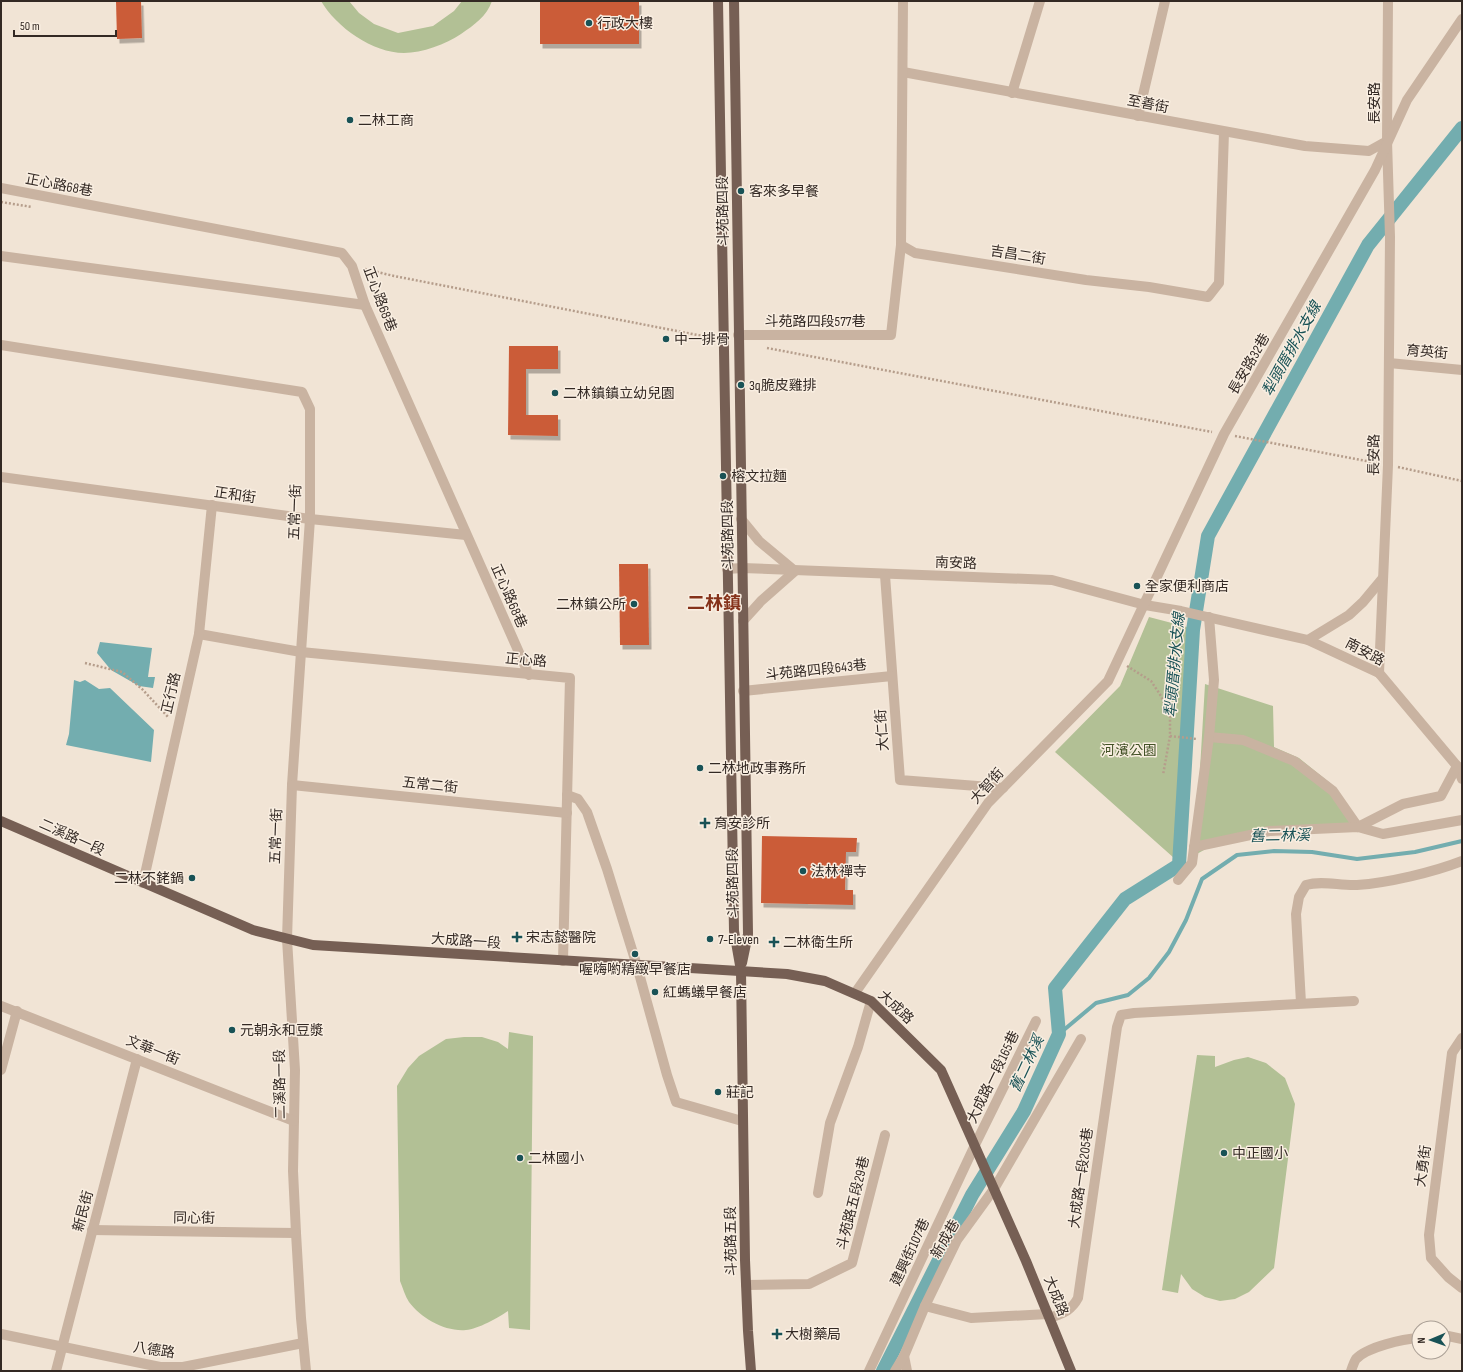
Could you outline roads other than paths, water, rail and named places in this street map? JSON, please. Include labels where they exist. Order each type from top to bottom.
[{"type":"main road","name":"斗苑路四段","points":[[718,1],[734,931],[740,971],[742,1109]]},
{"type":"main road","name":"斗苑路四段","points":[[734,1],[742,519],[743,691],[748,934],[740,971]]},
{"type":"main road","name":"二溪路一段","points":[[1,821],[253,930],[287,939]]},
{"type":"main road","name":"大成路一段","points":[[287,939],[313,945],[637,966],[740,971]]},
{"type":"main road","name":"大成路","points":[[740,971],[787,974],[825,981],[855,993],[871,1001],[941,1070],[1049,1316],[1071,1371]]},
{"type":"main road","name":"斗苑路五段","points":[[742,1109],[746,1285],[751,1371]]},
{"type":"street","points":[[901,245],[903,1]]},
{"type":"street","points":[[1012,93],[1040,1]]},
{"type":"street","points":[[1138,116],[1166,1]]},
{"type":"street","name":"長安路","points":[[1379,673],[1388,465],[1390,237],[1387,141],[1388,1]]},
{"type":"street","name":"長安路32巷","points":[[1145,605],[1224,434],[1375,170],[1407,100],[1462,19]]},
{"type":"street","name":"至善街","points":[[903,72],[1305,146],[1369,151],[1387,141]]},
{"type":"street","name":"吉昌二街","points":[[901,245],[915,253],[1086,280],[1149,287],[1208,297],[1219,283],[1224,132]]},
{"type":"street","name":"正心路68巷","points":[[1,188],[342,253],[352,266],[365,305],[528,675]]},
{"type":"street","name":"斗苑路四段577巷","points":[[738,335],[891,335],[901,245]]},
{"type":"street","points":[[1,256],[365,305]]},
{"type":"street","name":"五常一街","points":[[1,346],[302,392],[310,409],[310,519],[292,785],[287,939]]},
{"type":"street","name":"育英街","points":[[1389,363],[1462,370]]},
{"type":"street","name":"正和街","points":[[1,477],[310,519],[466,535]]},
{"type":"street","name":"正行路","points":[[143,883],[199,634],[212,505]]},
{"type":"street","points":[[742,519],[759,541],[795,571],[761,601],[743,621]]},
{"type":"street","name":"南安路","points":[[727,569],[742,568],[1052,580],[1145,605],[1210,617],[1308,640],[1379,673],[1457,766],[1462,779]]},
{"type":"street","name":"大仁街","points":[[885,574],[900,780],[1003,788]]},
{"type":"street","points":[[1308,640],[1349,615],[1363,602],[1383,578]]},
{"type":"street","name":"大智街","points":[[855,993],[988,803],[1108,681],[1145,605]]},
{"type":"street","points":[[1178,880],[1192,863],[1209,737],[1214,680],[1210,617]]},
{"type":"street","name":"正心路","points":[[199,634],[301,652],[570,678],[563,961]]},
{"type":"street","name":"斗苑路四段643巷","points":[[743,691],[892,676]]},
{"type":"street","points":[[1209,737],[1243,740],[1294,761],[1333,791],[1358,827]]},
{"type":"street","points":[[1358,827],[1403,804],[1441,796],[1457,766]]},
{"type":"street","name":"五常二街","points":[[292,785],[567,813]]},
{"type":"street","points":[[567,795],[578,799],[587,812],[607,869],[637,966],[667,1075],[676,1102],[742,1121]]},
{"type":"street","points":[[1194,847],[1269,831],[1358,827],[1383,834],[1462,820]]},
{"type":"street","points":[[1354,1001],[1301,1003],[1296,914],[1299,897],[1306,885],[1315,882],[1357,885],[1390,880],[1462,861]]},
{"type":"street","name":"二溪路一段","points":[[287,939],[295,1070],[293,1171],[306,1371]]},
{"type":"street","points":[[818,1193],[830,1123],[858,1047],[871,1001]]},
{"type":"street","name":"大成路一段205巷","points":[[1049,1316],[1067,1311],[1074,1307],[1078,1298],[1117,1027],[1121,1015],[1301,1003]]},
{"type":"street","name":"文華一街","points":[[1,1006],[294,1121]]},
{"type":"street","points":[[1,1070],[17,1012]]},
{"type":"street","name":"大成路一段165巷","points":[[975,1145],[1036,1021]]},
{"type":"street","name":"大勇街","points":[[1462,1038],[1452,1053],[1429,1235],[1431,1258],[1448,1277],[1462,1288]]},
{"type":"street","name":"新成巷","points":[[896,1371],[957,1240],[994,1189],[1081,1039]]},
{"type":"street","name":"新民街","points":[[56,1371],[137,1059]]},
{"type":"street","name":"斗苑路五段29巷","points":[[746,1285],[809,1284],[852,1263],[885,1135]]},
{"type":"street","name":"建興街107巷","points":[[869,1371],[975,1145]]},
{"type":"street","name":"同心街","points":[[92,1230],[296,1233]]},
{"type":"street","points":[[925,1306],[971,1318],[1049,1316]]},
{"type":"street","name":"八德路","points":[[1,1334],[62,1348],[160,1367],[183,1368],[304,1343]]},
{"type":"street","points":[[1451,1337],[1462,1340]]},
{"type":"street","points":[[1351,1371],[1356,1359],[1371,1349],[1405,1338],[1411,1338]]},
{"type":"street","points":[[904,1356],[907,1371]]},
{"type":"water","points":[[100,642],[152,648],[148,677],[155,677],[153,688],[139,686],[111,670],[97,653]]},
{"type":"water","points":[[74,680],[80,682],[85,680],[99,689],[110,688],[154,730],[151,762],[66,745],[69,734]]},
{"type":"waterway","name":"犁頭厝排水支線","points":[[883,1371],[972,1195],[1024,1111],[1059,1034],[1055,988],[1125,899],[1179,865],[1193,630],[1208,536],[1368,245],[1462,128]]},
{"type":"waterway","name":"舊二林溪","points":[[1059,1034],[1096,1003],[1128,995],[1149,978],[1169,952],[1186,920],[1202,879],[1237,855],[1274,851],[1312,852],[1357,859],[1415,852],[1462,841]]},
{"type":"place","name":"行政大樓","points":[[589,23]]},
{"type":"place","name":"二林工商","points":[[350,120]]},
{"type":"place","name":"客來多早餐","points":[[741,191]]},
{"type":"place","name":"中一排骨","points":[[666,339]]},
{"type":"place","name":"3q脆皮雞排","points":[[741,385]]},
{"type":"place","name":"二林鎮鎮立幼兒園","points":[[555,393]]},
{"type":"place","name":"榕文拉麵","points":[[723,476]]},
{"type":"place","name":"全家便利商店","points":[[1137,586]]},
{"type":"place","name":"二林鎮公所","points":[[634,604]]},
{"type":"place","name":"二林地政事務所","points":[[700,768]]},
{"type":"place","name":"育安診所","points":[[705,823]]},
{"type":"place","name":"法林禪寺","points":[[803,871]]},
{"type":"place","name":"二林不銠鍋","points":[[192,878]]},
{"type":"place","name":"宋志懿醫院","points":[[517,937]]},
{"type":"place","name":"7-Eleven","points":[[710,939]]},
{"type":"place","name":"二林衛生所","points":[[774,942]]},
{"type":"place","name":"喔嗨喲精緻早餐店","points":[[635,954]]},
{"type":"place","name":"紅螞蟻早餐店","points":[[655,992]]},
{"type":"place","name":"元朝永和豆漿","points":[[232,1030]]},
{"type":"place","name":"莊記","points":[[718,1092]]},
{"type":"place","name":"中正國小","points":[[1224,1153]]},
{"type":"place","name":"二林國小","points":[[520,1158]]},
{"type":"place","name":"大樹藥局","points":[[777,1334]]},
{"type":"district","name":"二林鎮","points":[[714,603]]},
{"type":"park label","name":"河濱公園","points":[[1129,750]]}]
